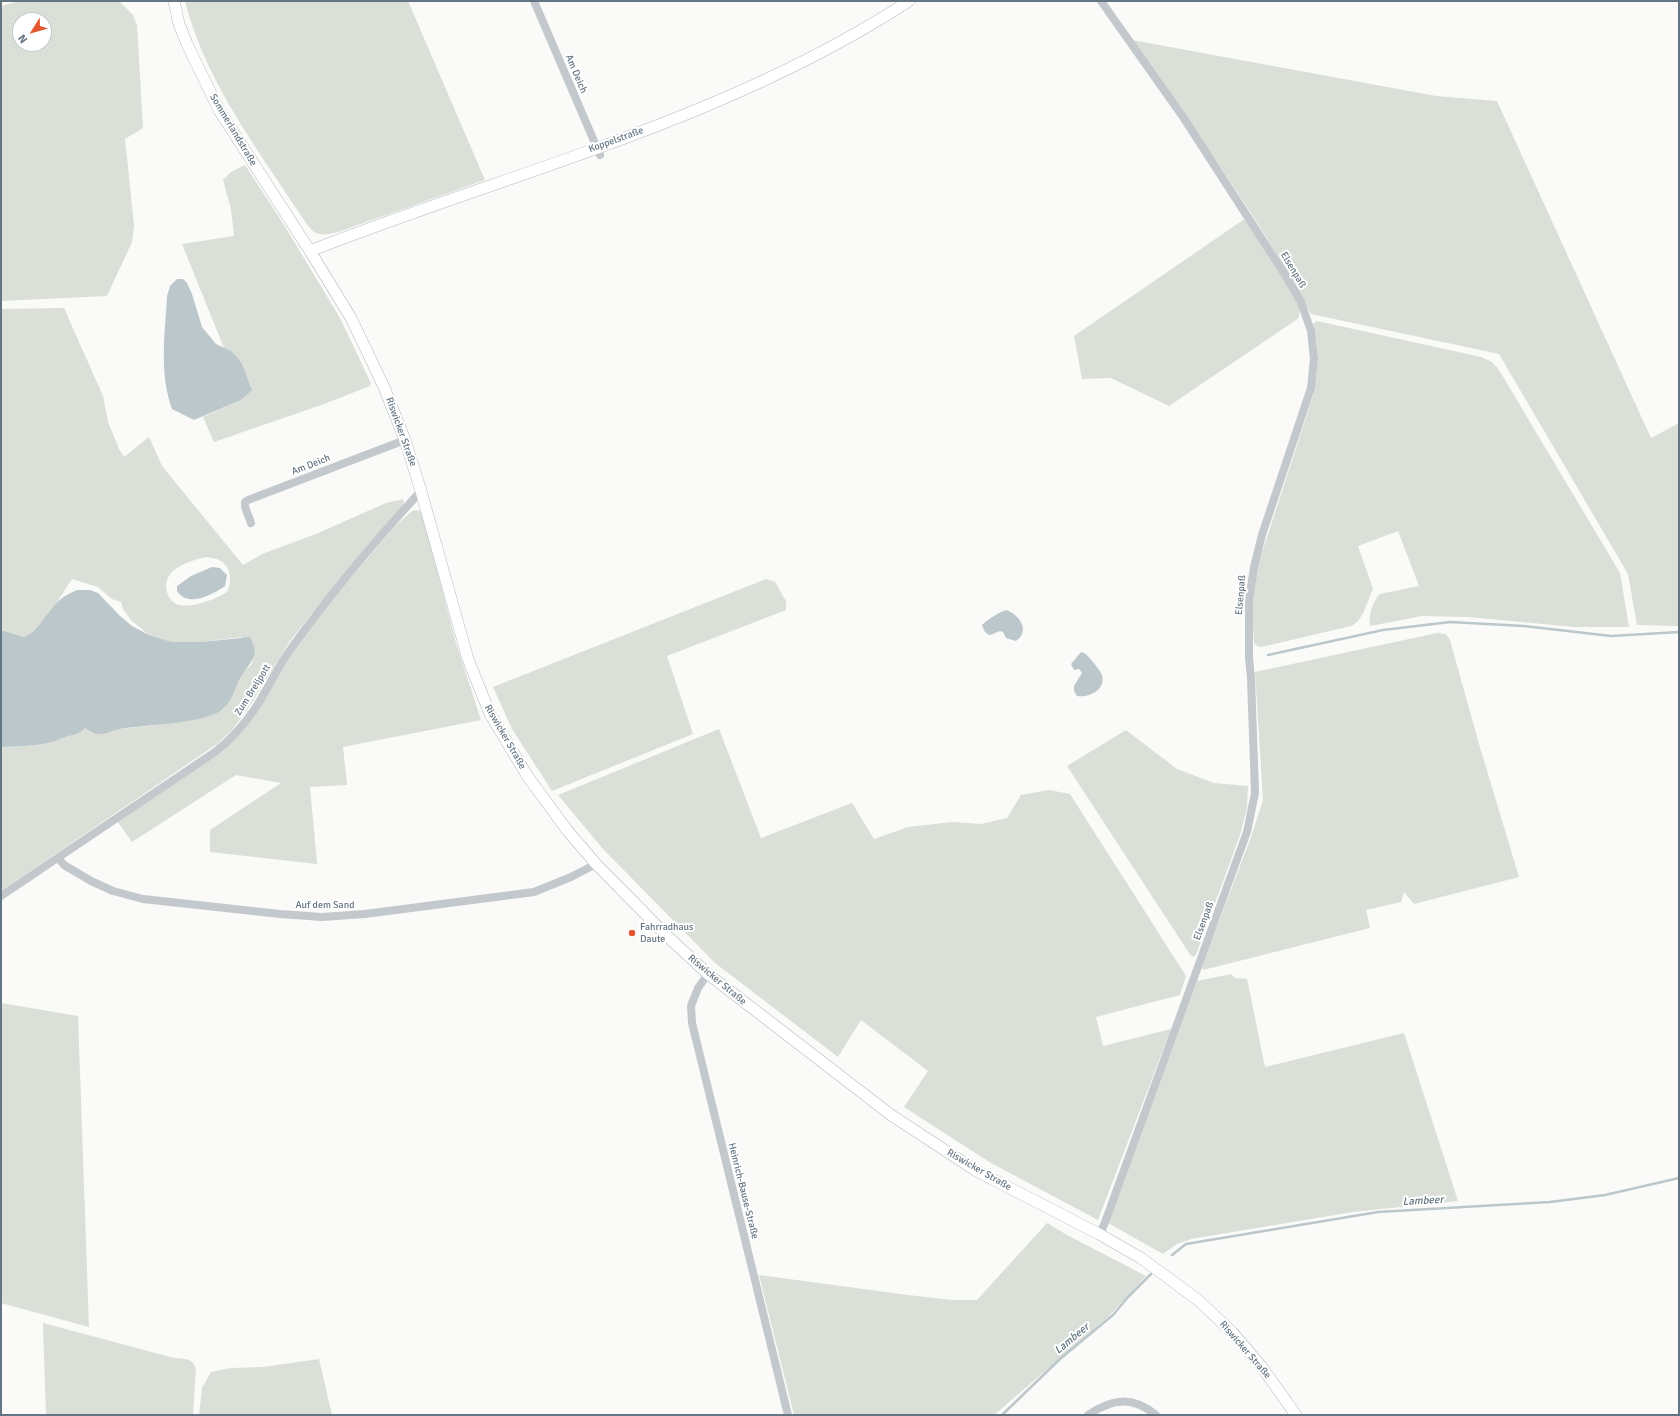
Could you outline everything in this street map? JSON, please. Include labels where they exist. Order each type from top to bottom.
[{"type":"street","name":"Sommerlandstraße","points":[[174,1],[179,24],[187,44],[219,110],[310,251]]},
{"type":"street","name":"Am Deich","points":[[534,1],[598,151]]},
{"type":"street","name":"Koppelstraße","points":[[310,251],[598,151],[731,96],[843,41],[882,19],[909,1]]},
{"type":"street","name":"Elsenpaß","points":[[1099,1234],[1247,832],[1252,814],[1255,793],[1249,658],[1249,600],[1253,573],[1262,535],[1311,388],[1314,358],[1311,331],[1301,302],[1284,273],[1183,117],[1101,1]]},
{"type":"street","name":"Riswicker Straße","points":[[310,251],[351,318],[384,387],[405,440],[422,491],[468,658],[490,714],[528,777],[567,830],[596,864],[667,936],[708,974],[891,1115],[975,1170],[1099,1234],[1141,1258],[1198,1300],[1232,1332],[1261,1366],[1296,1415]]},
{"type":"street","name":"Am Deich","points":[[251,523],[245,507],[245,502],[248,500],[405,440]]},
{"type":"street","name":"Zum Breijpott","points":[[1,896],[228,742],[255,709],[281,663],[316,613],[390,525],[422,491]]},
{"type":"street","name":"Auf dem Sand","points":[[58,858],[64,865],[91,881],[113,891],[143,899],[280,914],[322,917],[365,914],[534,892],[571,877],[596,864]]},
{"type":"street","name":"Heinrich-Bause-Straße","points":[[708,974],[698,988],[691,1006],[692,1023],[788,1415]]},
{"type":"street","points":[[1088,1415],[1101,1406],[1114,1402],[1130,1402],[1145,1406],[1156,1415]]},
{"type":"shaded area","points":[[20,1],[119,1],[133,15],[137,25],[143,128],[125,139],[134,225],[132,242],[107,296],[1,301],[1,6]]},
{"type":"shaded area","points":[[185,1],[408,1],[485,180],[338,232],[319,234],[311,230],[266,164],[219,85],[205,58]]},
{"type":"shaded area","points":[[1132,40],[1436,96],[1497,101],[1651,438],[1679,423],[1679,626],[1637,625],[1628,574],[1499,354],[1311,314],[1270,243],[1248,209]]},
{"type":"shaded area","points":[[245,165],[284,225],[340,318],[371,383],[370,386],[324,404],[214,442],[203,417],[241,400],[251,386],[235,355],[224,348],[182,244],[234,236],[231,209],[223,180],[231,172]]},
{"type":"shaded area","points":[[1246,218],[1300,306],[1299,317],[1296,320],[1169,406],[1111,378],[1082,379],[1074,336]]},
{"type":"shaded area","points":[[177,279],[183,279],[187,283],[202,327],[216,344],[231,351],[242,364],[252,390],[241,400],[194,420],[172,409],[165,381],[164,339],[167,296],[170,286]]},
{"type":"shaded area","points":[[64,308],[103,396],[108,422],[119,449],[124,457],[149,437],[162,466],[243,565],[262,554],[316,534],[386,503],[403,499],[404,502],[402,507],[311,614],[290,641],[251,704],[232,730],[217,744],[1,891],[1,747],[32,746],[48,743],[77,734],[85,728],[101,734],[118,729],[150,726],[198,718],[224,709],[243,672],[251,665],[254,658],[253,643],[241,637],[201,642],[172,642],[149,635],[131,620],[123,609],[121,602],[112,599],[98,587],[72,579],[51,611],[31,633],[24,637],[1,630],[1,309]],"holes":[[[206,557],[219,560],[226,566],[230,574],[228,591],[203,603],[188,606],[176,604],[170,599],[167,592],[166,584],[168,577],[178,567]]]},
{"type":"shaded area","points":[[1317,321],[1481,357],[1492,362],[1499,370],[1620,573],[1629,627],[1574,627],[1469,617],[1422,616],[1370,626],[1372,608],[1375,600],[1380,594],[1419,586],[1398,531],[1358,546],[1373,589],[1365,610],[1355,623],[1351,626],[1266,646],[1260,647],[1256,645],[1254,642],[1252,606],[1257,568],[1313,396],[1318,361],[1317,343],[1313,326]]},
{"type":"shaded area","points":[[412,511],[420,511],[423,515],[456,643],[481,720],[343,747],[347,785],[310,787],[317,864],[210,852],[210,830],[281,783],[236,775],[132,842],[117,821],[225,748],[317,617],[395,526]]},
{"type":"shaded area","points":[[212,567],[220,568],[227,575],[225,586],[207,596],[194,599],[187,599],[177,591],[177,586],[191,576]]},
{"type":"shaded area","points":[[766,579],[775,582],[786,601],[786,610],[667,656],[693,734],[552,791],[512,729],[493,687]]},
{"type":"shaded area","points":[[77,590],[90,590],[98,593],[132,626],[149,635],[172,642],[201,642],[250,637],[255,652],[253,660],[241,676],[227,705],[214,714],[203,718],[119,729],[103,734],[97,734],[85,728],[76,734],[48,743],[32,746],[1,747],[1,630],[24,637],[37,627],[59,601]]},
{"type":"shaded area","points":[[1006,610],[1015,615],[1022,623],[1023,632],[1016,641],[1006,638],[1003,632],[1000,631],[990,635],[984,631],[982,625],[993,616]]},
{"type":"shaded area","points":[[1437,633],[1446,634],[1450,640],[1479,744],[1519,877],[1414,904],[1404,892],[1401,902],[1366,910],[1370,928],[1203,970],[1202,968],[1204,961],[1251,837],[1263,800],[1255,672]]},
{"type":"shaded area","points":[[1081,652],[1084,653],[1098,668],[1103,680],[1096,692],[1087,696],[1077,696],[1074,691],[1074,686],[1082,673],[1079,669],[1074,670],[1071,664]]},
{"type":"shaded area","points":[[719,729],[761,838],[852,803],[874,839],[908,827],[953,822],[981,824],[1007,818],[1021,795],[1049,790],[1070,794],[1186,976],[1180,995],[1096,1017],[1103,1046],[1171,1029],[1098,1220],[991,1163],[904,1107],[928,1071],[861,1020],[838,1057],[715,963],[603,849],[558,795]]},
{"type":"shaded area","points":[[1126,730],[1177,769],[1214,783],[1248,786],[1247,808],[1240,835],[1194,957],[1191,956],[1067,766]]},
{"type":"shaded area","points":[[1231,974],[1235,978],[1247,979],[1265,1067],[1404,1033],[1458,1201],[1353,1212],[1191,1239],[1177,1244],[1163,1254],[1108,1223],[1197,981]]},
{"type":"shaded area","points":[[1,1003],[78,1016],[89,1327],[1,1303]]},
{"type":"shaded area","points":[[1047,1223],[1146,1276],[1108,1317],[994,1415],[794,1415],[759,1275],[908,1295],[952,1300],[977,1300]]},
{"type":"shaded area","points":[[43,1323],[190,1361],[195,1365],[196,1369],[193,1415],[46,1415]]},
{"type":"shaded area","points":[[319,1359],[332,1415],[199,1415],[202,1388],[211,1372],[231,1368],[263,1367]]},
{"type":"waterway","points":[[1268,655],[1383,630],[1450,622],[1524,626],[1611,636],[1679,632]]},
{"type":"waterway","name":"Lambeer","points":[[1172,1255],[1186,1244],[1378,1212],[1550,1202],[1605,1195],[1679,1178]]},
{"type":"waterway","name":"Lambeer","points":[[1002,1415],[1060,1359],[1113,1315],[1128,1297],[1151,1274]]},
{"type":"place","name":"Fahrradhaus Daute","points":[[632,933]]}]
